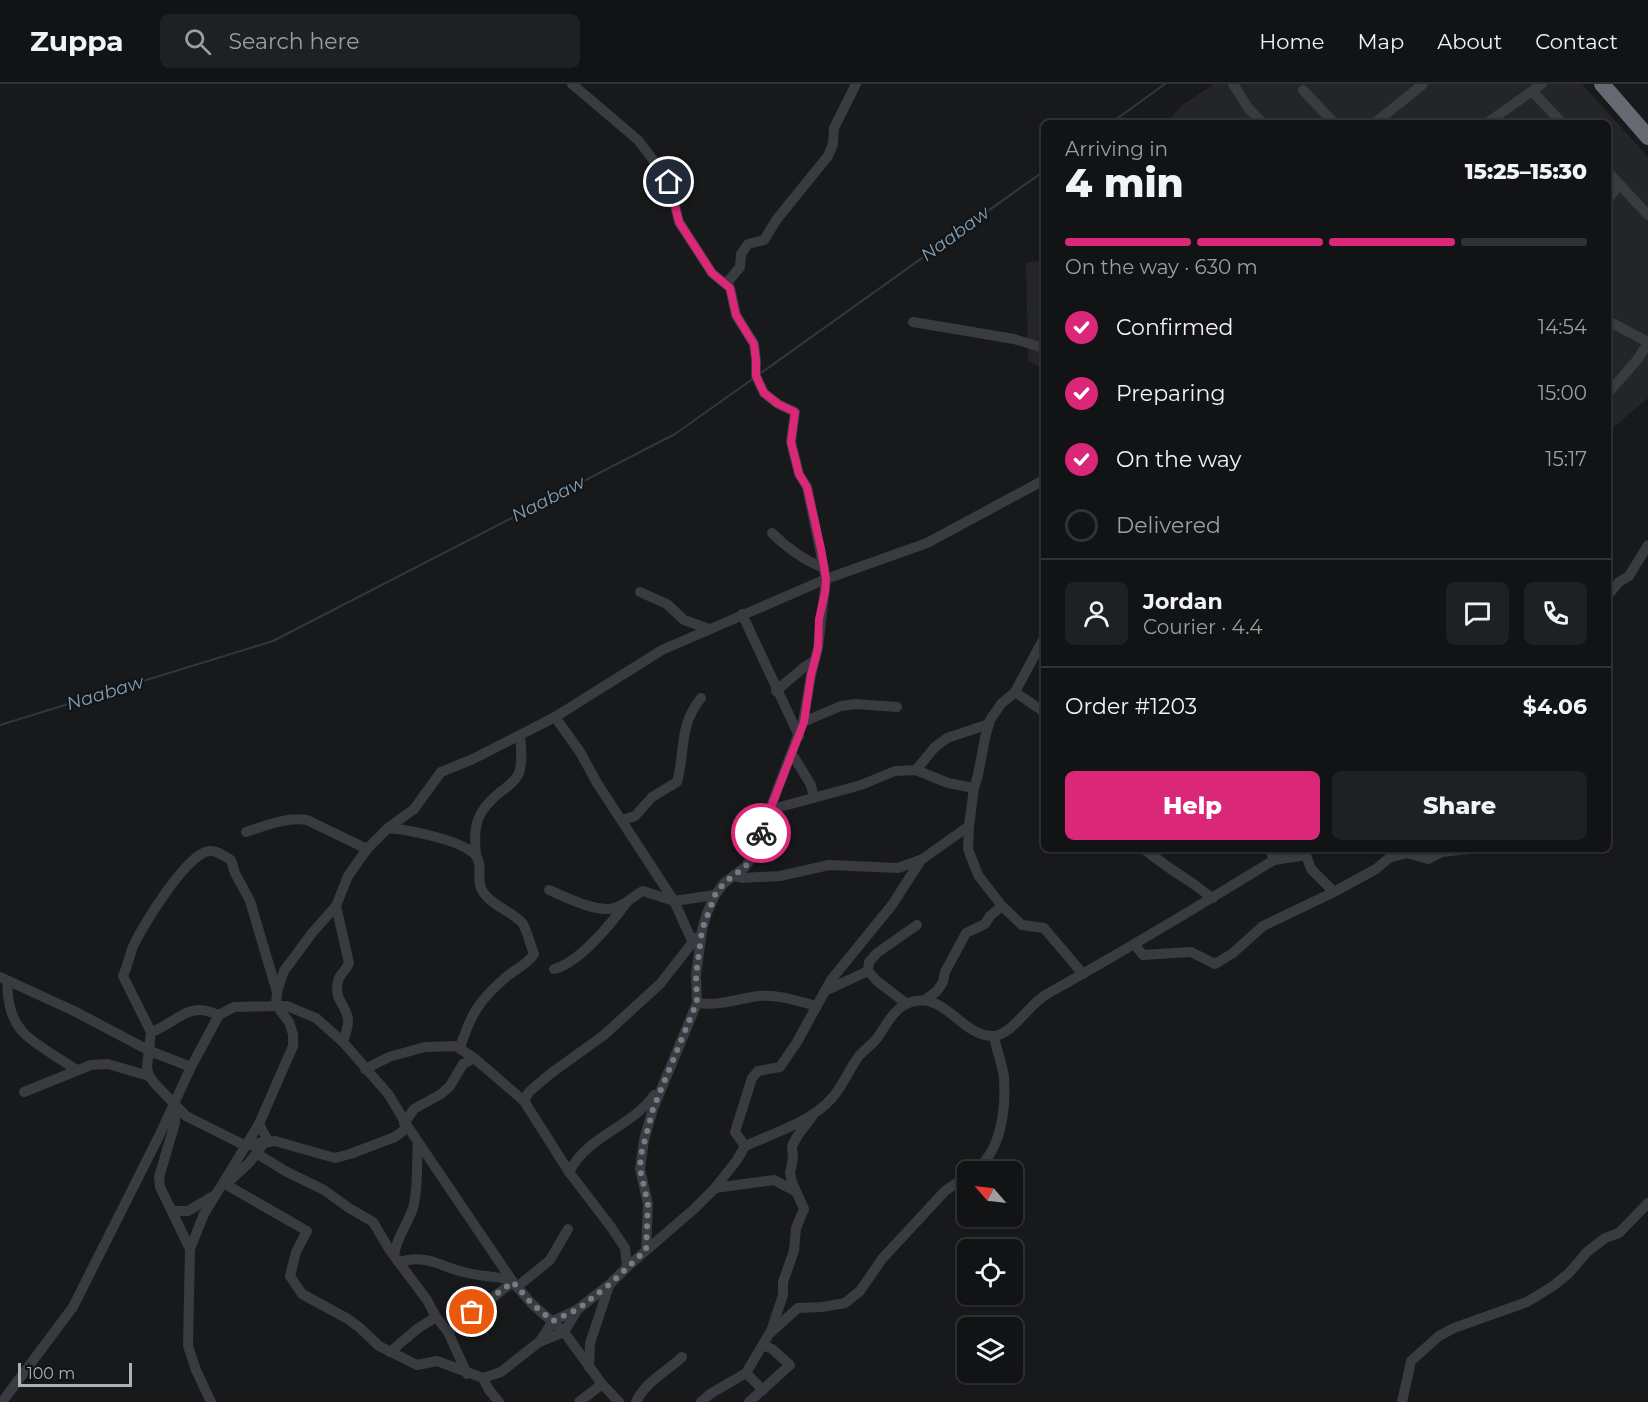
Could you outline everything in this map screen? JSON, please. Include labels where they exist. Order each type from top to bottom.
[{"type":"highway","points":[[1602,84],[1648,137]]},
{"type":"street","points":[[572,84],[638,140],[669,182],[679,222],[712,273],[730,288],[736,315],[754,344],[756,376],[764,393],[778,404],[795,412],[791,442],[799,474],[807,487],[825,574],[804,722],[751,859],[745,867],[724,883],[715,895],[702,930],[696,975],[697,1002],[653,1109],[641,1155],[640,1169],[648,1204],[646,1250]]},
{"type":"street","points":[[726,284],[740,267],[741,254],[748,244],[764,240],[777,219],[828,156],[833,144],[834,128],[856,84]]},
{"type":"street","points":[[1378,120],[1423,84]]},
{"type":"street","points":[[1491,120],[1542,84]]},
{"type":"street","points":[[1238,86],[1249,109],[1260,120]]},
{"type":"street","points":[[1303,90],[1331,120]]},
{"type":"street","points":[[1533,92],[1559,120]]},
{"type":"street","points":[[1611,176],[1648,215]]},
{"type":"street","points":[[1611,196],[1618,185]]},
{"type":"street","points":[[914,322],[1014,339],[1041,347]]},
{"type":"street","points":[[1611,323],[1648,343],[1637,360],[1611,390]]},
{"type":"street","points":[[211,1402],[195,1370],[188,1346],[190,1249],[204,1214],[259,1125],[293,1046],[293,1034],[289,1022],[276,1005],[277,992],[284,971],[312,933],[336,906],[348,876],[367,849],[388,828],[414,809],[441,772],[473,759],[555,717],[662,650],[825,574],[927,543],[1041,482]]},
{"type":"street","points":[[772,533],[788,549],[825,574]]},
{"type":"street","points":[[1611,591],[1619,582],[1629,576],[1648,545]]},
{"type":"street","points":[[639,592],[667,604],[684,620],[709,629]]},
{"type":"street","points":[[742,614],[799,736]]},
{"type":"street","points":[[1041,644],[1015,692],[1001,704],[988,724],[974,788],[968,849],[978,875],[1002,906],[1022,925],[1044,928],[1083,974]]},
{"type":"street","points":[[776,691],[803,668],[814,662]]},
{"type":"street","points":[[1015,692],[1041,710]]},
{"type":"street","points":[[623,820],[634,816],[652,797],[677,782],[683,760],[682,740],[685,725],[701,698]]},
{"type":"street","points":[[804,722],[841,706],[856,704],[897,707]]},
{"type":"street","points":[[555,717],[580,752],[597,783],[674,901],[693,943]]},
{"type":"street","points":[[916,770],[935,747],[946,738],[988,724]]},
{"type":"street","points":[[460,1048],[468,1022],[479,1006],[507,976],[529,961],[534,954],[524,924],[490,900],[481,890],[480,866],[474,836],[476,823],[483,808],[512,783],[518,774],[522,762],[520,735]]},
{"type":"street","points":[[792,753],[810,785],[814,798]]},
{"type":"street","points":[[769,810],[861,785],[895,771],[916,770],[948,783],[974,788]]},
{"type":"street","points":[[246,832],[281,820],[307,820],[367,849]]},
{"type":"street","points":[[734,876],[742,878],[780,876],[829,865],[898,868],[921,860],[969,826]]},
{"type":"street","points":[[388,828],[443,839],[476,855]]},
{"type":"street","points":[[149,1076],[147,1058],[150,1051],[151,1032],[123,976],[141,931],[176,877],[204,853],[219,852],[231,860],[235,873],[250,901],[277,992]]},
{"type":"street","points":[[1148,852],[1174,873],[1213,898]]},
{"type":"street","points":[[1135,945],[1143,956],[1191,952],[1215,964],[1233,953],[1263,926],[1335,892],[1376,869],[1389,858],[1407,853],[1428,859],[1442,852]]},
{"type":"street","points":[[925,1000],[939,1004],[980,1033],[994,1036],[1014,1024],[1041,997],[1135,945],[1213,898],[1272,854],[1306,855],[1311,869],[1335,892]]},
{"type":"street","points":[[745,1146],[735,1131],[752,1078],[758,1071],[780,1067],[798,1042],[831,980],[892,905],[921,860]]},
{"type":"street","points":[[549,890],[603,909],[612,909],[643,891],[674,901],[715,895]]},
{"type":"street","points":[[554,969],[579,955],[616,917],[629,899]]},
{"type":"street","points":[[336,906],[349,963],[339,979],[339,1001],[346,1012],[348,1021],[343,1042]]},
{"type":"street","points":[[710,1399],[746,1372],[770,1334],[783,1295],[783,1282],[794,1251],[796,1228],[804,1209],[795,1191],[790,1173],[793,1158],[792,1146],[798,1135],[814,1114],[833,1098],[860,1055],[877,1039],[897,1011],[907,1004],[925,1000],[937,991],[966,933],[985,924],[990,916],[1002,906]]},
{"type":"street","points":[[907,1004],[877,981],[868,971],[869,962],[877,953],[917,925]]},
{"type":"street","points":[[524,1101],[529,1092],[604,1035],[660,984],[702,930]]},
{"type":"street","points":[[824,992],[868,971]]},
{"type":"street","points":[[4,979],[74,1011],[150,1051],[191,1067]]},
{"type":"street","points":[[4,979],[12,1011],[22,1032],[77,1070]]},
{"type":"street","points":[[697,1002],[711,1005],[760,996],[779,997],[816,1006]]},
{"type":"street","points":[[2,1402],[73,1307],[219,1014],[234,1007],[276,1005],[287,1006],[316,1018],[343,1042],[389,1095],[406,1125],[514,1283],[532,1304],[564,1332],[602,1384],[619,1402]]},
{"type":"street","points":[[151,1032],[167,1026],[190,1011],[201,1010],[219,1014]]},
{"type":"street","points":[[984,1161],[993,1148],[1000,1129],[1004,1101],[1004,1075],[994,1036]]},
{"type":"street","points":[[365,1069],[389,1057],[425,1047],[448,1045],[460,1048],[474,1058],[524,1101],[569,1172],[625,1248],[627,1267]]},
{"type":"street","points":[[24,1092],[91,1065],[108,1064],[149,1076],[186,1116],[246,1146],[268,1141],[335,1158],[395,1137],[406,1125],[414,1109],[441,1094],[450,1086],[463,1064],[474,1058]]},
{"type":"street","points":[[569,1172],[583,1151],[646,1107],[663,1083]]},
{"type":"street","points":[[175,1104],[175,1123],[159,1176],[160,1187],[190,1249]]},
{"type":"street","points":[[540,1342],[553,1321],[578,1309],[610,1284],[688,1214],[715,1188],[745,1146],[814,1114]]},
{"type":"street","points":[[259,1125],[268,1141]]},
{"type":"street","points":[[172,1211],[188,1211],[216,1194],[268,1141]]},
{"type":"street","points":[[396,1258],[397,1239],[412,1208],[417,1187],[418,1142]]},
{"type":"street","points":[[256,1154],[324,1190],[373,1222],[448,1332],[467,1374]]},
{"type":"street","points":[[715,1188],[774,1180],[795,1191]]},
{"type":"street","points":[[770,1334],[798,1308],[845,1303],[860,1291],[882,1259],[945,1191],[957,1183]]},
{"type":"street","points":[[225,1184],[307,1231],[296,1252],[290,1276],[298,1290],[307,1299],[348,1319],[379,1346],[417,1365],[437,1361],[483,1378],[501,1372],[540,1342],[564,1332],[578,1309]]},
{"type":"street","points":[[1402,1402],[1412,1361],[1439,1336],[1454,1328],[1527,1302],[1545,1292],[1569,1273],[1595,1245],[1619,1233],[1648,1203]]},
{"type":"street","points":[[448,1332],[514,1283],[550,1260],[568,1229]]},
{"type":"street","points":[[396,1258],[426,1258],[442,1266],[514,1283]]},
{"type":"street","points":[[589,1367],[590,1343],[610,1284]]},
{"type":"street","points":[[390,1352],[417,1329],[436,1317]]},
{"type":"street","points":[[749,1402],[790,1365],[772,1348],[763,1345]]},
{"type":"street","points":[[636,1402],[652,1380],[682,1357]]},
{"type":"street","points":[[746,1372],[762,1390]]},
{"type":"street","points":[[483,1378],[499,1402]]},
{"type":"street","points":[[579,1402],[602,1384]]},
{"type":"street","points":[[489,1390],[489,1402]]},
{"type":"shaded area","points":[[1214,84],[1582,84],[1648,157],[1648,398],[1611,429],[1611,120],[1169,120],[1181,106]]},
{"type":"shaded area","points":[[1041,260],[1041,368],[1028,361],[1026,263]]},
{"type":"waterway","name":"Naabaw","points":[[1115,120],[1165,84]]},
{"type":"waterway","name":"Naabaw","points":[[761,373],[1041,173]]},
{"type":"waterway","name":"Naabaw","points":[[0,725],[273,641],[675,434],[754,378]]},
{"type":"way so far","points":[[472,1312],[513,1282],[532,1304],[553,1321],[578,1309],[610,1284],[646,1250],[648,1204],[640,1169],[644,1140],[653,1109],[697,1002],[696,975],[702,930],[707,913],[715,895],[724,883],[745,867],[751,859],[761,833]]},
{"type":"route","points":[[669,182],[679,222],[712,273],[730,288],[736,315],[754,344],[756,376],[764,393],[778,404],[795,412],[791,442],[799,474],[807,487],[826,579],[819,619],[818,648],[811,675],[804,722],[761,833]]}]
